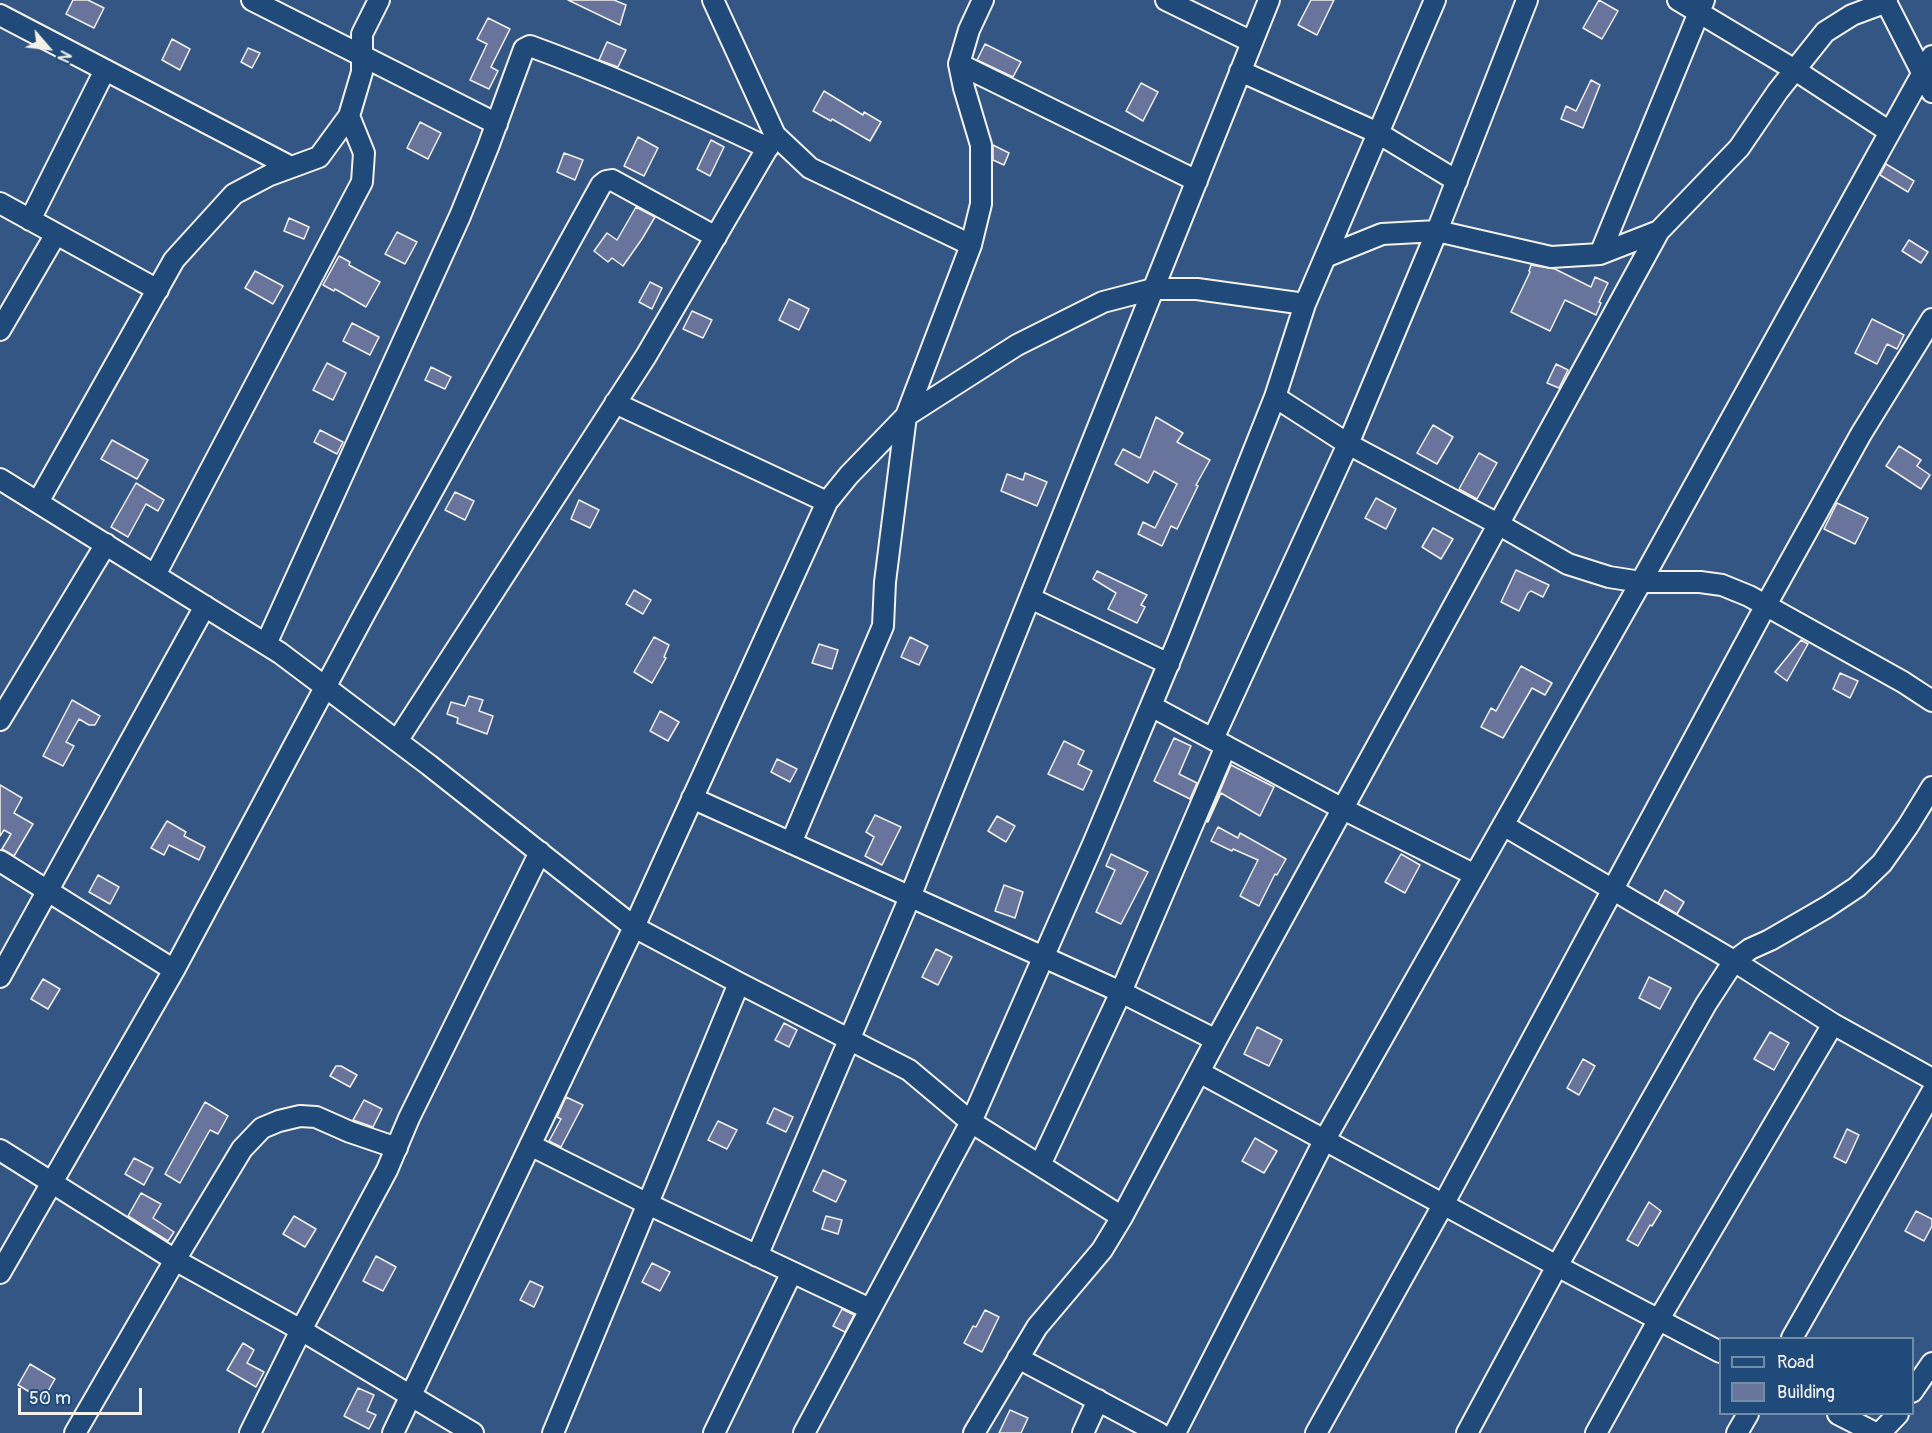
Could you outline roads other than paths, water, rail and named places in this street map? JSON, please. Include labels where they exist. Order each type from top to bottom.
[{"type":"street","points":[[252,0],[497,124]]},
{"type":"street","points":[[38,502],[174,260],[234,195],[270,175],[319,157],[350,116],[362,72],[362,34],[379,0]]},
{"type":"street","points":[[713,0],[771,141]]},
{"type":"street","points":[[791,843],[883,626],[885,582],[906,416],[971,245],[981,204],[981,145],[959,64],[969,30],[983,0]]},
{"type":"street","points":[[1166,0],[1252,42]]},
{"type":"street","points":[[757,1256],[910,897],[1269,0]]},
{"type":"street","points":[[804,1433],[971,1122],[1169,664],[1275,397],[1305,304],[1435,0]]},
{"type":"street","points":[[1040,1165],[1121,992],[1219,743],[1437,231],[1527,0]]},
{"type":"street","points":[[1678,0],[1702,6],[1890,132]]},
{"type":"street","points":[[974,1433],[1037,1327],[1102,1250],[1122,1217],[1216,1040],[1659,231],[1739,148],[1778,91],[1825,32],[1852,15],[1886,1],[1927,64],[1932,92]]},
{"type":"street","points":[[1600,254],[1702,6]]},
{"type":"street","points":[[0,15],[291,167]]},
{"type":"street","points":[[266,644],[460,216],[524,49],[530,46],[590,68],[771,141],[810,168],[971,245]]},
{"type":"street","points":[[959,64],[1197,181]]},
{"type":"street","points":[[1175,1433],[1324,1141],[1641,582],[1927,64]]},
{"type":"street","points":[[30,220],[105,70]]},
{"type":"street","points":[[1240,71],[1378,133],[1457,181]]},
{"type":"street","points":[[155,575],[362,182],[364,153],[350,116]]},
{"type":"street","points":[[397,741],[646,356],[771,141]]},
{"type":"street","points":[[0,1273],[174,970],[325,687],[601,185],[612,180],[716,237]]},
{"type":"street","points":[[0,203],[158,290]]},
{"type":"street","points":[[1325,257],[1382,234],[1437,231],[1551,257],[1600,254],[1659,231]]},
{"type":"street","points":[[0,330],[56,234]]},
{"type":"street","points":[[393,1433],[634,927],[827,502],[849,475],[906,416],[1017,345],[1103,302],[1154,290],[1197,289],[1305,304]]},
{"type":"street","points":[[1316,1433],[1443,1204],[1766,605],[1861,434],[1932,319]]},
{"type":"street","points":[[1275,397],[1348,444],[1568,564],[1610,577],[1641,582],[1700,582],[1722,585],[1766,605],[1903,682],[1932,701]]},
{"type":"street","points":[[615,403],[827,502]]},
{"type":"street","points":[[0,479],[266,644],[397,741],[634,927],[909,1070],[971,1122],[1122,1217]]},
{"type":"street","points":[[0,720],[106,544]]},
{"type":"street","points":[[1030,598],[1169,664]]},
{"type":"street","points":[[0,976],[205,606]]},
{"type":"street","points":[[1151,706],[1475,875]]},
{"type":"street","points":[[1467,1433],[1557,1266],[1706,1004],[1734,961],[1750,949],[1827,907],[1857,887],[1882,863],[1932,787]]},
{"type":"street","points":[[692,798],[1044,956],[1216,1040]]},
{"type":"street","points":[[1503,825],[1734,961],[1833,1024],[1932,1079]]},
{"type":"street","points":[[250,1433],[301,1330],[387,1170],[409,1118],[540,852]]},
{"type":"street","points":[[0,861],[174,970]]},
{"type":"street","points":[[553,1433],[739,983]]},
{"type":"street","points":[[1596,1433],[1659,1319],[1833,1024]]},
{"type":"street","points":[[1199,1072],[1719,1351]]},
{"type":"street","points":[[1793,1337],[1932,1092]]},
{"type":"street","points":[[75,1433],[242,1149],[262,1128],[300,1116],[316,1117],[350,1132],[397,1148]]},
{"type":"street","points":[[530,1145],[648,1204],[870,1309]]},
{"type":"street","points":[[0,1150],[175,1260],[301,1330],[473,1433]]},
{"type":"street","points":[[714,1433],[792,1272]]},
{"type":"street","points":[[1018,1358],[1159,1433]]},
{"type":"street","points":[[1914,1389],[1932,1363]]},
{"type":"street","points":[[1083,1433],[1098,1400]]},
{"type":"street","points":[[1737,1433],[1747,1415]]},
{"type":"street","points":[[1842,1415],[1875,1433]]}]
